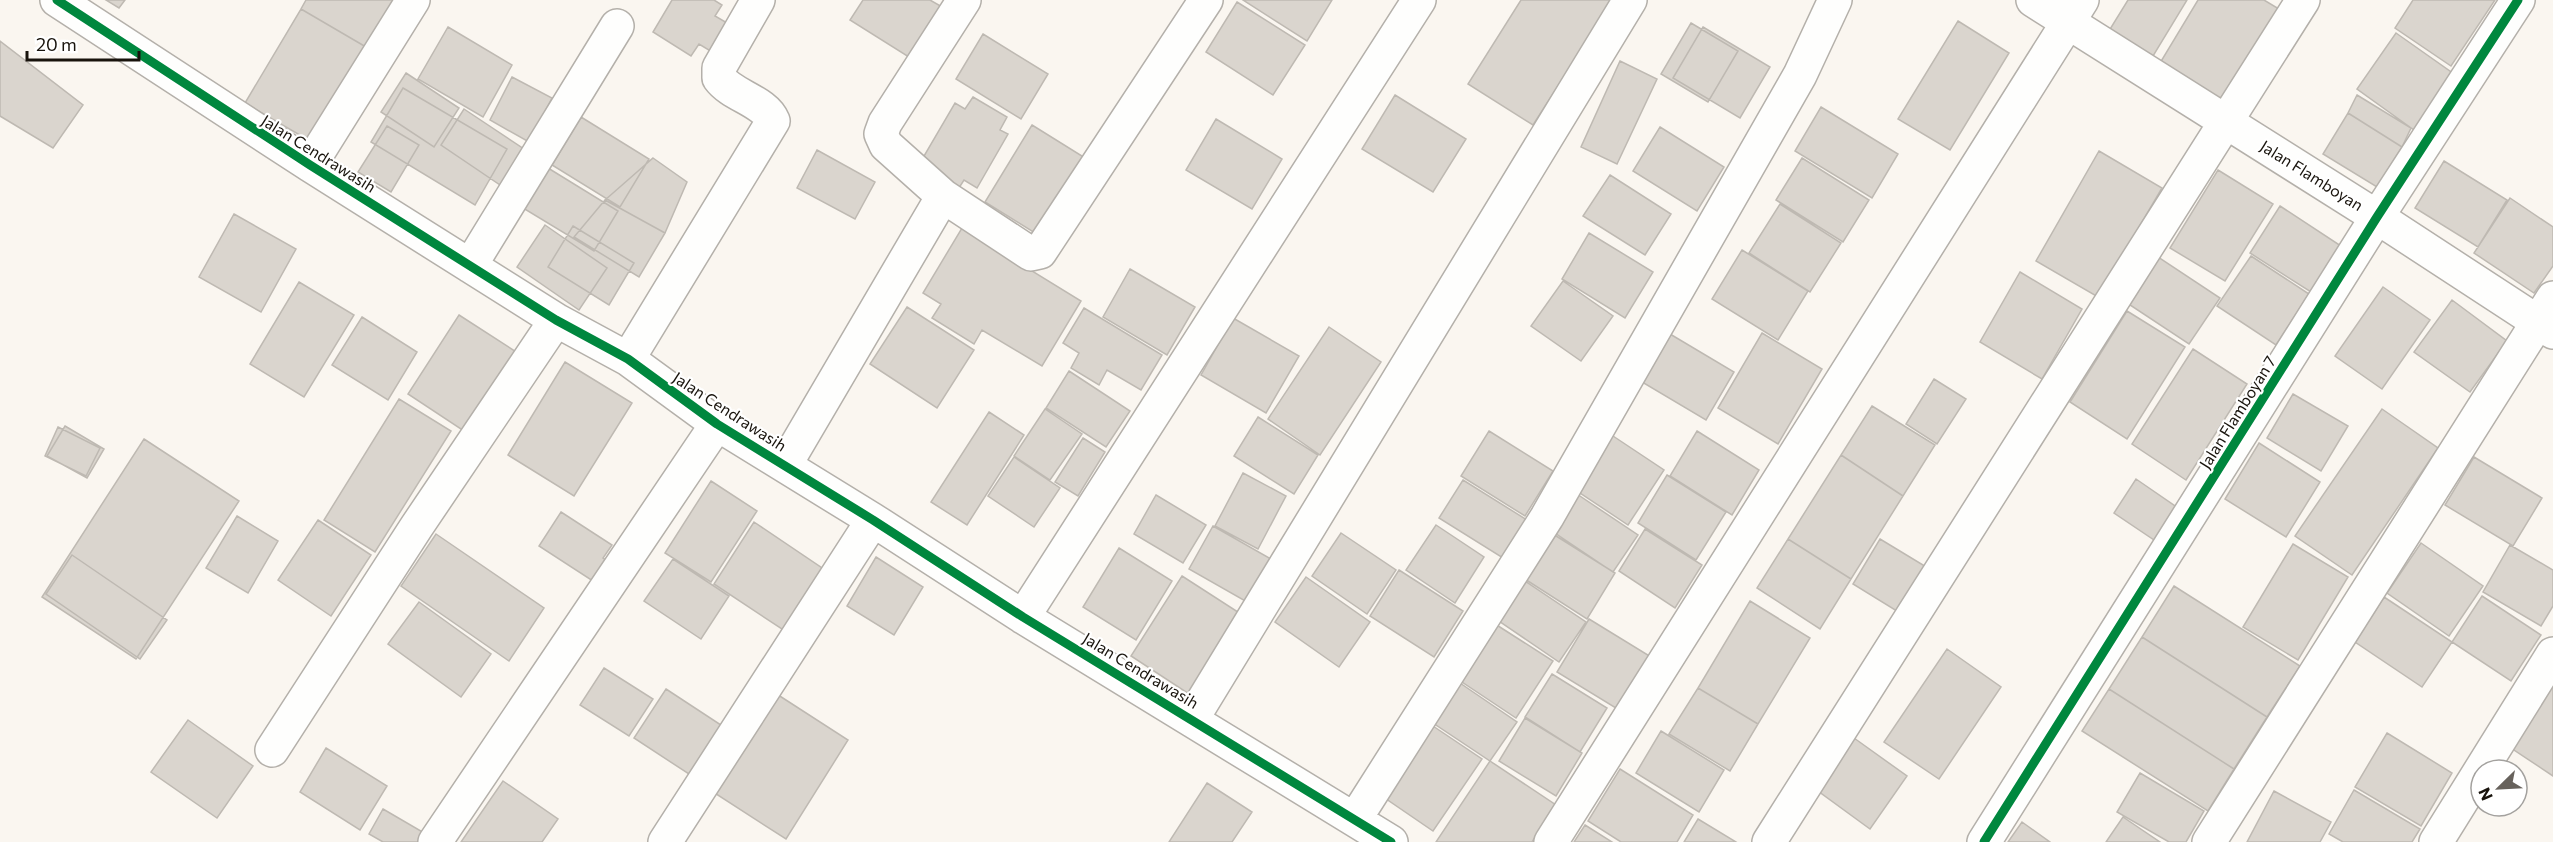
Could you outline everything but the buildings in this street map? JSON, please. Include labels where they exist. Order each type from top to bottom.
[{"type":"street","name":"Jalan Cendrawasih","points":[[57,0],[470,266],[556,320],[628,359],[717,424],[873,520],[1023,617],[1192,718],[1391,842]]},
{"type":"street","points":[[310,165],[412,0]]},
{"type":"street","points":[[628,359],[772,122],[770,113],[733,91],[719,78],[719,68],[758,0]]},
{"type":"street","points":[[964,0],[885,123],[881,134],[886,145],[943,196],[1031,254],[1040,252],[1206,0]]},
{"type":"street","points":[[1023,617],[1419,0]]},
{"type":"street","points":[[1192,718],[1630,0]]},
{"type":"street","points":[[1355,819],[1547,517],[1800,75],[1835,0]]},
{"type":"street","name":"Jalan Flamboyan","points":[[2033,0],[2075,11],[2225,121],[2378,217],[2548,318]]},
{"type":"street","points":[[1769,842],[2303,0]]},
{"type":"street","name":"Jalan Flamboyan 7","points":[[1984,842],[2378,217],[2518,0]]},
{"type":"street","points":[[1551,842],[2075,11]]},
{"type":"street","points":[[470,266],[618,26]]},
{"type":"street","points":[[785,465],[943,196]]},
{"type":"street","points":[[2209,842],[2548,318]]},
{"type":"street","points":[[272,750],[417,526],[556,320]]},
{"type":"street","points":[[435,842],[717,424]]},
{"type":"street","points":[[665,842],[873,520]]},
{"type":"street","points":[[2436,842],[2553,654]]},
{"type":"cycle path","points":[[57,0],[310,165],[556,320],[628,359],[717,424],[873,520],[1023,617],[1391,842]]},
{"type":"cycle path","points":[[1984,842],[2377,217],[2518,0]]}]
